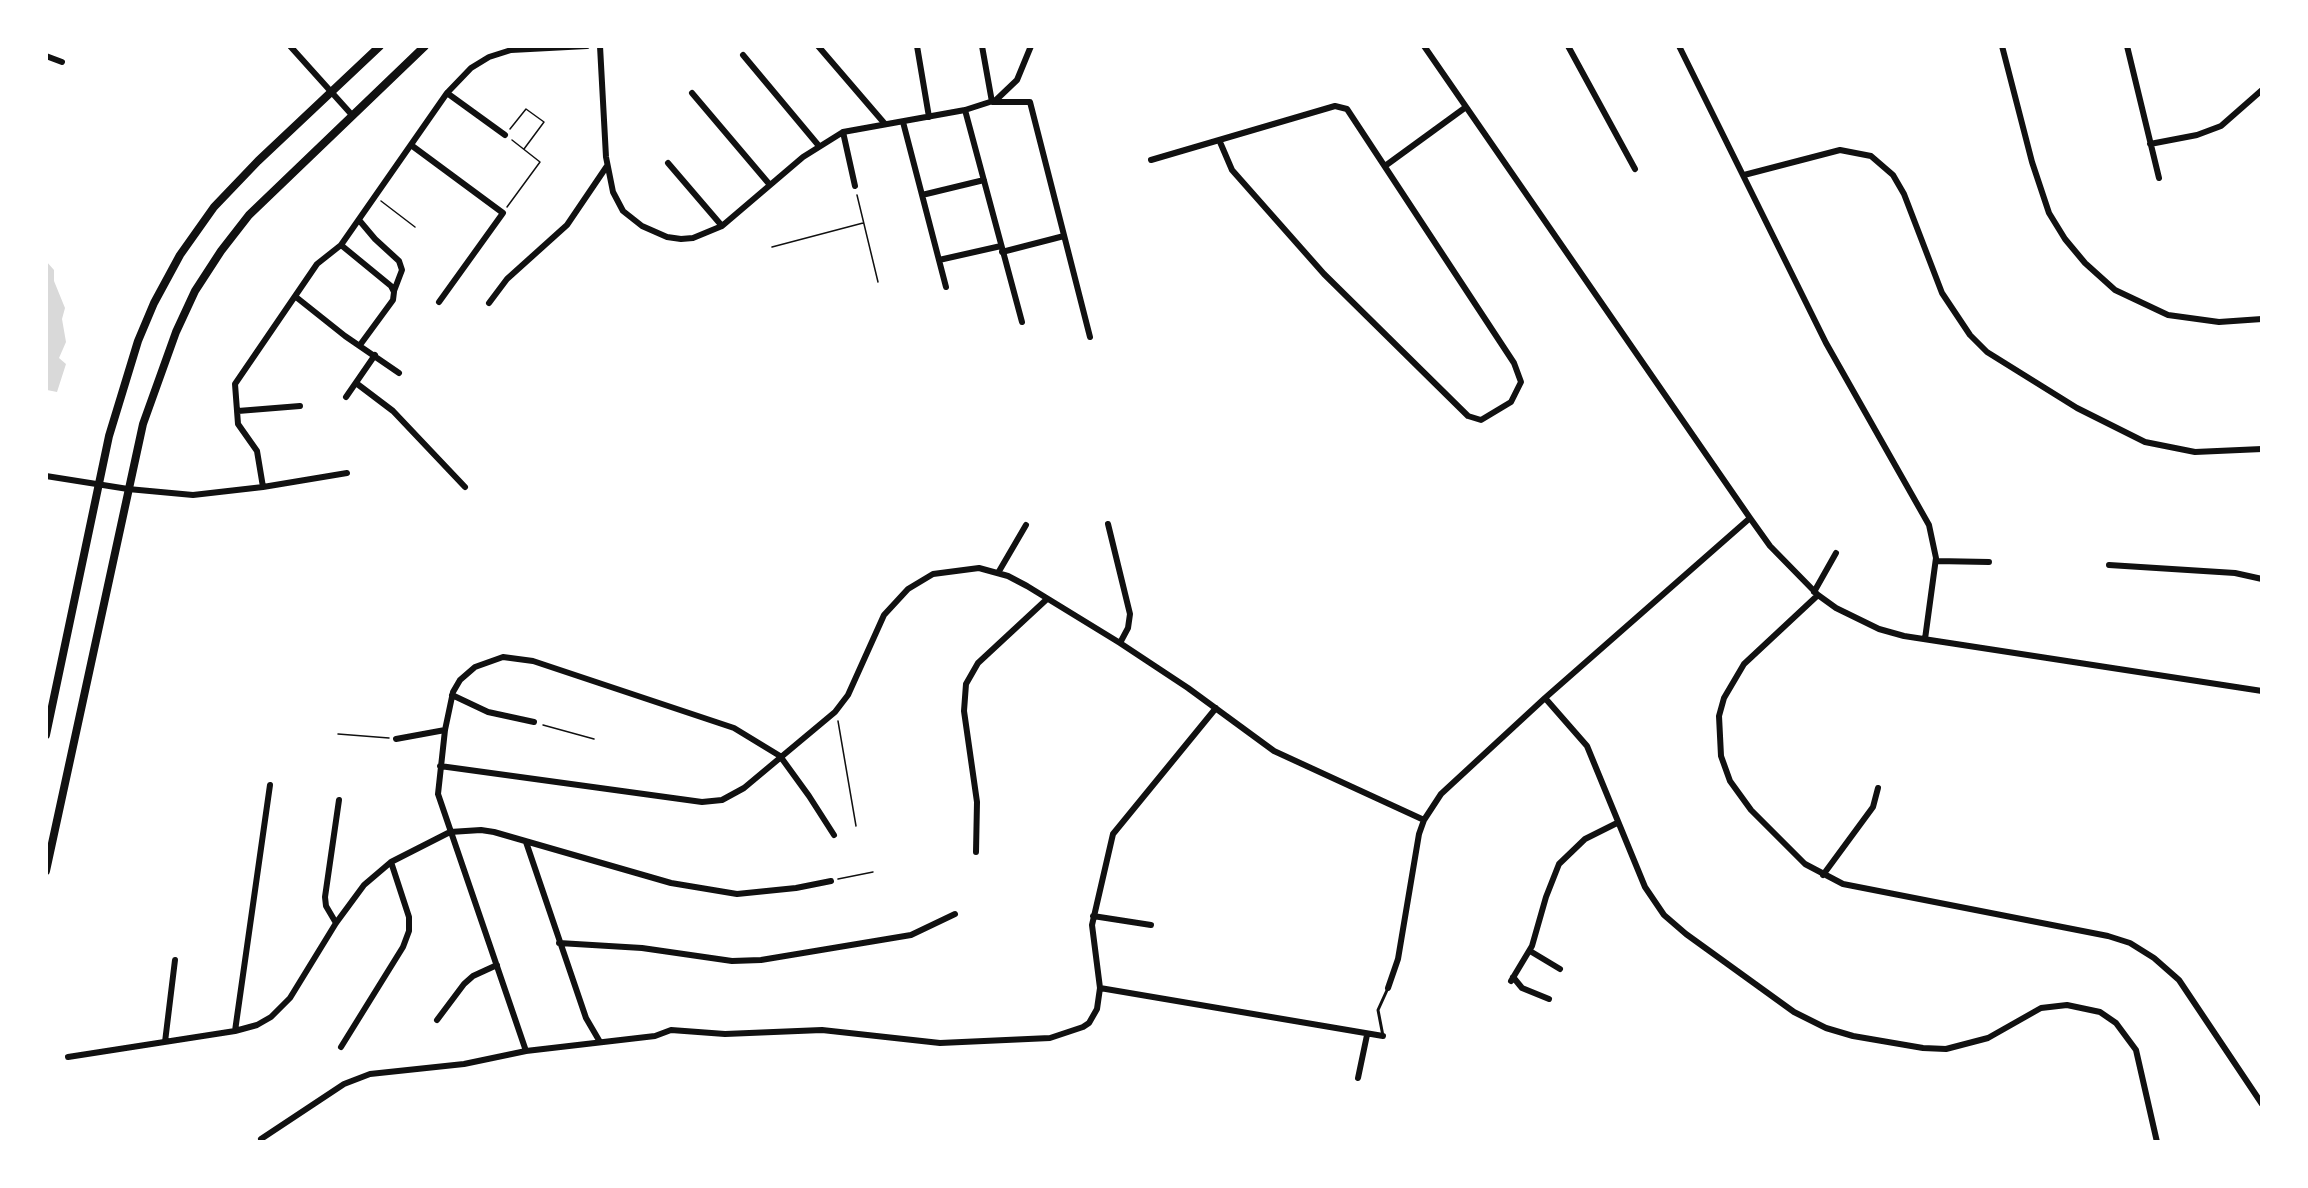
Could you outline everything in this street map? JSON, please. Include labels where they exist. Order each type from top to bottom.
[{"type":"main road","points":[[46,735],[98,483],[138,341],[166,279],[214,207],[258,161],[380,46]]},
{"type":"main road","points":[[46,871],[128,489],[151,401],[176,332],[195,291],[221,251],[249,215],[426,46]]},
{"type":"street","points":[[290,46],[352,115]]},
{"type":"street","points":[[262,487],[257,451],[238,424],[235,387],[237,379],[322,260],[341,245],[447,93],[471,68],[499,53],[511,50],[587,46]]},
{"type":"street","points":[[600,46],[607,165],[613,192],[623,211],[654,233],[667,237],[693,238],[722,226],[819,146],[843,132],[965,110],[992,102],[1006,93],[1017,80],[1031,46]]},
{"type":"street","points":[[818,46],[885,124]]},
{"type":"street","points":[[917,46],[929,117]]},
{"type":"street","points":[[982,46],[992,102]]},
{"type":"street","points":[[1424,46],[1770,546],[1816,593],[1879,629],[1925,639],[2262,691]]},
{"type":"street","points":[[1568,46],[1635,169]]},
{"type":"street","points":[[1680,46],[1826,343],[1922,509],[1934,543],[1936,561],[1925,639]]},
{"type":"street","points":[[2002,46],[2032,162],[2049,213],[2085,263],[2115,290],[2168,315],[2194,321],[2219,322],[2262,318]]},
{"type":"street","points":[[2127,46],[2159,178]]},
{"type":"street","points":[[743,55],[819,146]]},
{"type":"street","points":[[46,56],[62,62]]},
{"type":"street","points":[[2150,144],[2197,135],[2221,126],[2262,90]]},
{"type":"street","points":[[447,93],[505,135]]},
{"type":"street","points":[[692,93],[770,185]]},
{"type":"street","points":[[992,102],[1030,102],[1090,337]]},
{"type":"street","points":[[1151,160],[1339,106],[1351,113],[1520,376],[1520,387],[1511,402],[1486,419],[1478,420],[1467,416],[1324,274],[1239,179],[1225,157],[1220,142]]},
{"type":"street","points":[[1385,166],[1466,107]]},
{"type":"street","points":[[965,110],[1022,322]]},
{"type":"street","points":[[903,122],[946,287]]},
{"type":"street","points":[[843,132],[855,186]]},
{"type":"street","points":[[411,145],[503,213],[439,302]]},
{"type":"street","points":[[1744,175],[1840,150],[1871,156],[1893,175],[1904,194],[1942,293],[1970,334],[1987,351],[2084,412],[2145,442],[2195,452],[2262,449]]},
{"type":"street","points":[[668,163],[722,226]]},
{"type":"street","points":[[489,303],[507,279],[567,225],[607,165]]},
{"type":"street","points":[[922,195],[984,180]]},
{"type":"street","points":[[359,220],[367,231],[399,261],[402,270],[393,300],[360,345]]},
{"type":"street","points":[[939,260],[1064,236]]},
{"type":"street","points":[[341,245],[391,286],[394,292]]},
{"type":"street","points":[[296,297],[399,373]]},
{"type":"street","points":[[346,397],[375,355]]},
{"type":"street","points":[[356,383],[393,411],[465,487]]},
{"type":"street","points":[[238,411],[300,406]]},
{"type":"street","points":[[46,476],[128,489],[193,495],[262,487],[347,473]]},
{"type":"street","points":[[1388,988],[1398,959],[1419,834],[1424,820],[1441,794],[1545,698],[1750,518]]},
{"type":"street","points":[[1108,524],[1130,614],[1128,628],[1120,643]]},
{"type":"street","points":[[998,573],[1026,525]]},
{"type":"street","points":[[1836,554],[1816,593],[1737,673],[1721,708],[1719,735],[1721,756],[1736,793],[1795,856],[1822,875],[1854,887],[2108,936],[2130,944],[2154,958],[2179,980],[2262,1104]]},
{"type":"street","points":[[1936,561],[1989,562]]},
{"type":"street","points":[[2109,565],[2235,573],[2262,579]]},
{"type":"street","points":[[440,766],[702,802],[722,800],[733,795],[835,712],[848,695],[884,615],[908,589],[933,574],[947,570],[979,568],[998,573],[1027,586],[1120,643],[1216,708],[1274,752],[1424,820]]},
{"type":"street","points":[[975,852],[977,802],[964,711],[966,684],[978,663],[1047,599]]},
{"type":"street","points":[[526,1051],[438,794],[445,730],[452,695],[460,680],[484,662],[503,657],[521,658],[734,728],[780,756],[810,796],[834,834]]},
{"type":"street","points":[[452,695],[481,710],[534,722]]},
{"type":"street","points":[[1545,698],[1587,746],[1645,887],[1664,915],[1686,934],[1775,999],[1826,1028],[1852,1036],[1946,1049],[1988,1038],[2031,1012],[2052,1005],[2083,1006],[2108,1017],[2128,1036],[2136,1050],[2157,1142]]},
{"type":"street","points":[[261,1138],[344,1084],[370,1074],[464,1064],[526,1051],[656,1036],[671,1030],[725,1034],[822,1030],[940,1044],[1050,1038],[1083,1027],[1097,1009],[1100,988],[1092,938],[1093,915],[1110,840],[1116,828],[1216,708]]},
{"type":"street","points":[[396,739],[445,730]]},
{"type":"street","points":[[235,1031],[270,785]]},
{"type":"street","points":[[1822,875],[1873,807],[1878,788]]},
{"type":"street","points":[[336,923],[326,906],[325,897],[339,800]]},
{"type":"street","points":[[1549,999],[1522,988],[1512,979],[1530,951],[1559,864],[1585,839],[1617,823]]},
{"type":"street","points":[[69,1058],[235,1031],[257,1025],[282,1008],[336,923],[364,885],[390,862],[450,832],[481,830],[671,883],[737,894],[754,894],[831,881]]},
{"type":"street","points":[[526,842],[586,1017],[600,1042]]},
{"type":"street","points":[[341,1047],[403,947],[409,931],[409,917],[390,862]]},
{"type":"street","points":[[559,943],[642,948],[732,962],[761,960],[911,935],[955,914]]},
{"type":"street","points":[[1093,915],[1151,925]]},
{"type":"street","points":[[1530,951],[1560,969]]},
{"type":"street","points":[[165,1042],[175,960]]},
{"type":"street","points":[[437,1020],[464,984],[473,976],[496,965]]},
{"type":"street","points":[[1100,988],[1383,1036]]},
{"type":"street","points":[[1358,1078],[1367,1035]]},
{"type":"lane","points":[[1383,1036],[1378,1010],[1388,988]]},
{"type":"path","points":[[503,213],[540,162],[524,150],[505,135],[526,109],[544,122],[524,150]]},
{"type":"path","points":[[855,186],[878,282]]},
{"type":"path","points":[[375,197],[416,227]]},
{"type":"path","points":[[772,247],[864,223]]},
{"type":"path","points":[[835,712],[856,826]]},
{"type":"path","points":[[534,722],[594,739]]},
{"type":"path","points":[[338,734],[396,739]]},
{"type":"path","points":[[831,881],[873,872]]},
{"type":"shaded area","points":[[46,261],[54,270],[54,281],[65,308],[62,319],[66,342],[59,358],[66,364],[57,392],[47,390]]}]
